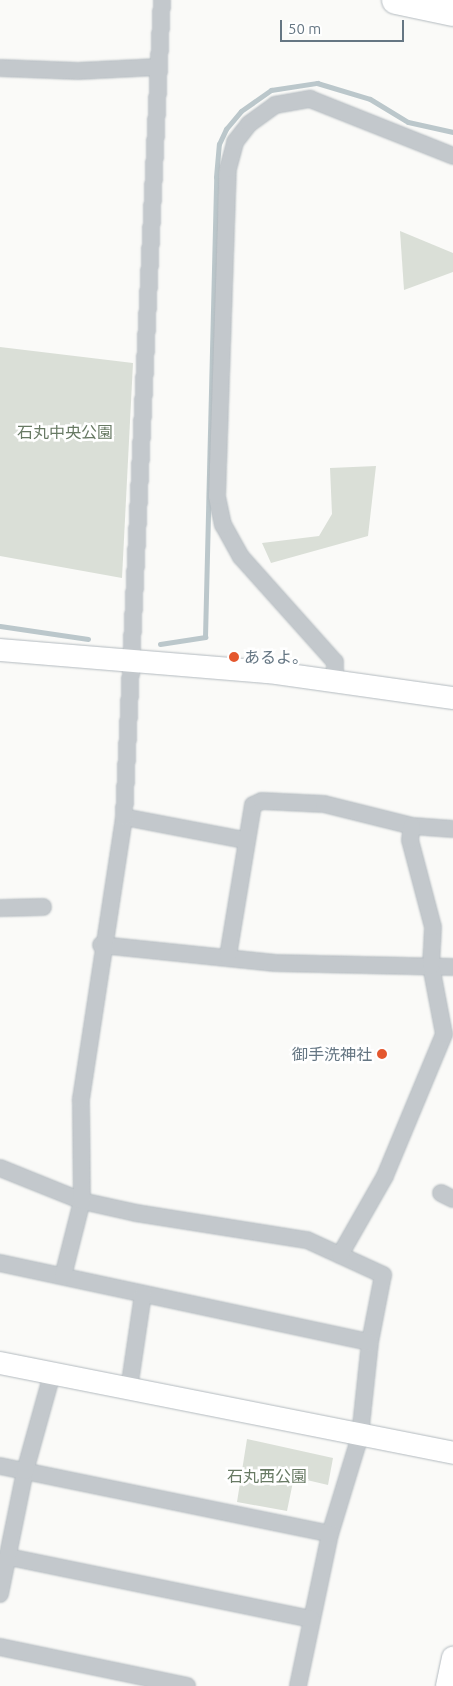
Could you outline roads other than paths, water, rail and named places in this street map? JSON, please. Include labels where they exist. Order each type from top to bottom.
[{"type":"highway","points":[[396,0],[453,12]]},
{"type":"street","points":[[63,1276],[82,1200],[81,1099],[101,945],[124,817],[162,0]]},
{"type":"street","points":[[0,68],[78,71],[158,67]]},
{"type":"street","points":[[335,680],[335,662],[241,557],[223,526],[219,506],[228,169],[235,142],[249,124],[275,105],[310,99],[453,156]]},
{"type":"street","points":[[0,650],[130,660],[335,680],[453,698]]},
{"type":"street","points":[[228,956],[246,863],[245,840],[253,805],[262,801],[324,804],[412,826],[453,829]]},
{"type":"street","points":[[124,817],[245,840]]},
{"type":"street","points":[[340,1255],[385,1176],[444,1034],[431,966],[432,927],[410,840],[412,826]]},
{"type":"street","points":[[0,908],[43,907]]},
{"type":"street","points":[[101,945],[228,956],[275,963],[453,968]]},
{"type":"street","points":[[0,1168],[82,1200],[307,1240],[383,1275],[370,1342],[360,1436],[330,1534],[298,1686]]},
{"type":"street","points":[[0,1263],[370,1342]]},
{"type":"street","points":[[129,1389],[143,1294]]},
{"type":"street","points":[[0,1363],[453,1453]]},
{"type":"street","points":[[0,1594],[25,1471],[52,1374]]},
{"type":"street","points":[[0,1466],[330,1534]]},
{"type":"street","points":[[9,1557],[312,1619]]},
{"type":"street","points":[[0,1647],[104,1678],[187,1686]]},
{"type":"street","points":[[447,1686],[453,1658]]},
{"type":"waterway","points":[[160,644],[205,637],[216,177],[219,144],[226,129],[241,111],[271,90],[317,83],[370,99],[408,122],[453,132]]},
{"type":"waterway","points":[[0,626],[88,639]]},
{"type":"place","name":"あるよ。","points":[[234,657]]},
{"type":"place","name":"御手洗神社","points":[[382,1054]]},
{"type":"park label","name":"石丸中央公園","points":[[65,432]]},
{"type":"park label","name":"石丸西公園","points":[[267,1476]]}]
